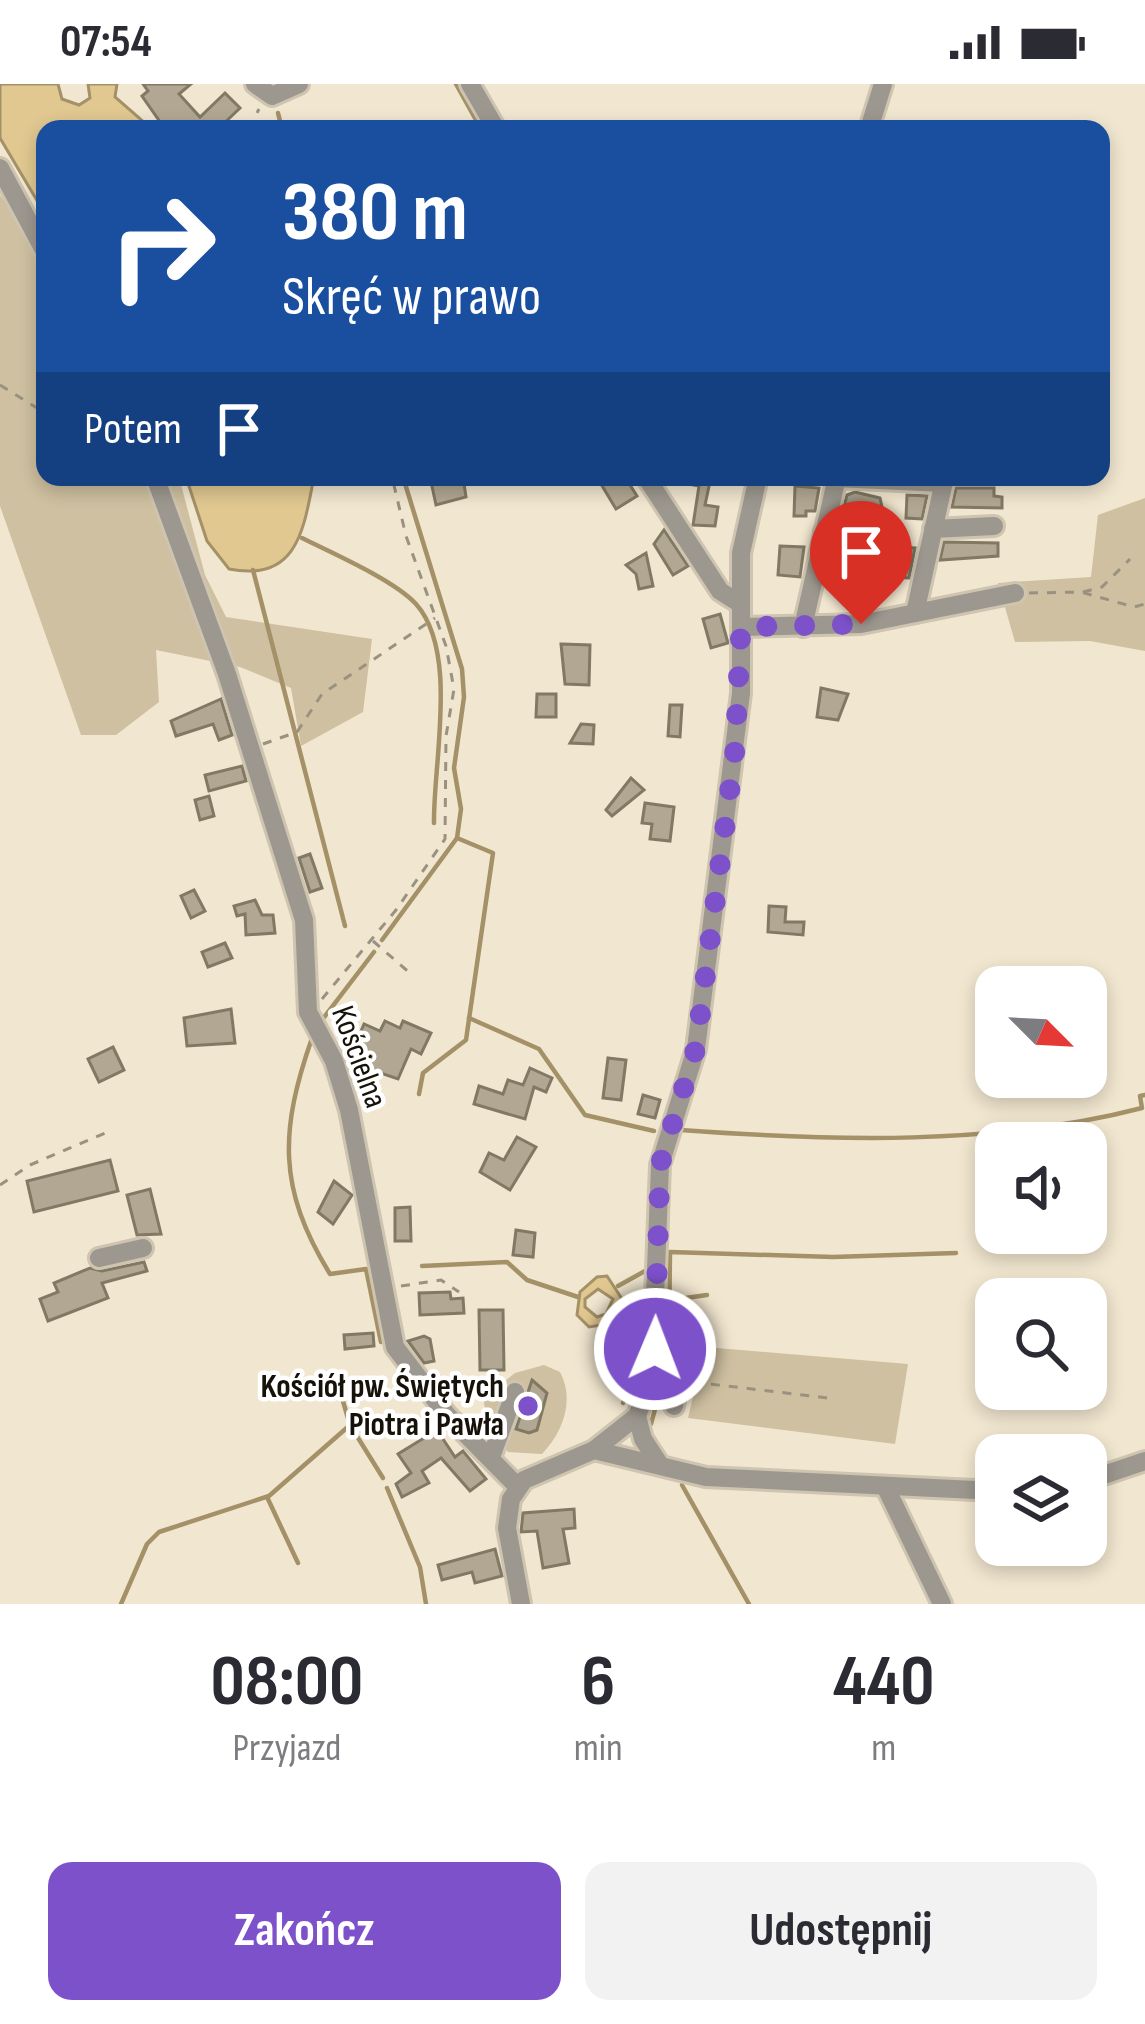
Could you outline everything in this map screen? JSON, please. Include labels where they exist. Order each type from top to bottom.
[{"type":"street","points":[[261,89],[299,84]]},
{"type":"street","points":[[470,84],[491,120]]},
{"type":"street","points":[[872,120],[884,84]]},
{"type":"street","points":[[0,168],[36,235]]},
{"type":"street","name":"Kościelna","points":[[158,486],[304,920],[310,1013],[334,1061],[350,1111],[395,1347],[410,1370],[518,1487]]},
{"type":"street","points":[[652,486],[720,591],[740,602]]},
{"type":"street","points":[[521,1604],[507,1528],[507,1511],[518,1487],[533,1475],[594,1450],[637,1416],[652,1376],[660,1165],[696,1048],[735,750],[741,553],[756,486]]},
{"type":"street","points":[[803,627],[835,486]]},
{"type":"street","points":[[916,614],[944,486]]},
{"type":"street","points":[[933,529],[994,526]]},
{"type":"street","points":[[824,532],[880,539]]},
{"type":"street","points":[[741,627],[874,622],[1015,593]]},
{"type":"street","points":[[99,1258],[143,1248]]},
{"type":"street","points":[[674,1406],[686,1354]]},
{"type":"street","points":[[652,1376],[679,1380]]},
{"type":"street","points":[[491,1457],[514,1392]]},
{"type":"street","points":[[637,1416],[660,1465]]},
{"type":"street","points":[[594,1450],[706,1477],[887,1490],[975,1491]]},
{"type":"street","points":[[1107,1474],[1145,1461]]},
{"type":"street","points":[[887,1490],[942,1604]]},
{"type":"path","points":[[252,120],[261,89]]},
{"type":"path","points":[[0,385],[36,407]]},
{"type":"path","points":[[310,1013],[445,839],[446,736],[454,689],[394,486]]},
{"type":"path","points":[[874,622],[880,539]]},
{"type":"path","points":[[1015,593],[1102,587],[1130,559]]},
{"type":"path","points":[[1081,592],[1134,607],[1145,604]]},
{"type":"path","points":[[249,749],[297,732],[322,694],[434,619]]},
{"type":"path","points":[[371,940],[411,974]]},
{"type":"path","points":[[0,1185],[30,1165],[110,1131]]},
{"type":"path","points":[[381,1290],[441,1280],[459,1292]]},
{"type":"path","points":[[679,1380],[828,1398]]},
{"type":"shaded area","points":[[0,84],[58,84],[62,99],[79,105],[90,98],[88,84],[117,84],[115,97],[142,120],[36,120],[36,199],[0,138]]},
{"type":"shaded area","points":[[0,195],[36,241],[36,486],[181,486],[205,575],[226,617],[372,639],[363,712],[301,746],[291,688],[240,667],[156,650],[159,702],[116,735],[81,735],[0,506]]},
{"type":"shaded area","points":[[189,486],[312,486],[294,547],[270,567],[229,569],[207,541]]},
{"type":"shaded area","points":[[1145,498],[1145,651],[1090,641],[1015,642],[998,583],[1091,577],[1098,515]]},
{"type":"shaded area","points":[[607,1276],[622,1299],[621,1322],[589,1327],[577,1315],[580,1292],[597,1277]],"holes":[[[598,1289],[613,1299],[606,1314],[597,1317],[585,1307],[585,1299]]]},
{"type":"shaded area","points":[[705,1347],[908,1364],[895,1444],[688,1418]]},
{"type":"shaded area","points":[[544,1365],[560,1372],[564,1383],[561,1426],[542,1454],[508,1452],[489,1428],[483,1398],[515,1373]]},
{"type":"building","points":[[143,84],[191,84],[179,94],[200,117],[225,93],[240,108],[227,120],[159,120],[142,96],[148,91]]},
{"type":"building","points":[[432,486],[464,486],[466,497],[436,505]]},
{"type":"building","points":[[602,486],[631,486],[637,496],[616,509]]},
{"type":"building","points":[[699,486],[709,486],[705,505],[718,507],[715,526],[693,525]]},
{"type":"building","points":[[795,486],[819,488],[815,511],[794,516]]},
{"type":"building","points":[[956,488],[994,488],[994,496],[1002,497],[1002,508],[952,507]]},
{"type":"building","points":[[855,492],[880,498],[885,520],[842,514],[847,495]]},
{"type":"building","points":[[907,495],[927,496],[922,519],[906,518]]},
{"type":"building","points":[[664,530],[688,566],[673,575],[654,544]]},
{"type":"building","points":[[944,542],[998,543],[998,556],[940,560]]},
{"type":"building","points":[[780,546],[804,547],[800,577],[778,575]]},
{"type":"building","points":[[894,547],[915,548],[909,578],[892,577]]},
{"type":"building","points":[[646,553],[653,586],[639,589],[636,574],[626,565]]},
{"type":"building","points":[[834,554],[864,556],[863,580],[831,578]]},
{"type":"building","points":[[720,614],[728,643],[711,648],[703,619]]},
{"type":"building","points":[[561,644],[590,645],[589,685],[565,684]]},
{"type":"building","points":[[821,688],[848,694],[838,720],[817,717]]},
{"type":"building","points":[[537,694],[556,694],[556,717],[536,717]]},
{"type":"building","points":[[221,699],[232,735],[219,740],[213,724],[176,736],[171,721]]},
{"type":"building","points":[[670,705],[682,705],[680,737],[668,736]]},
{"type":"building","points":[[581,724],[594,725],[593,744],[570,743]]},
{"type":"building","points":[[242,766],[246,781],[209,791],[205,775]]},
{"type":"building","points":[[631,778],[644,790],[612,816],[606,810]]},
{"type":"building","points":[[209,796],[214,816],[200,820],[195,800]]},
{"type":"building","points":[[645,803],[674,807],[670,841],[650,839],[652,824],[642,823]]},
{"type":"building","points":[[310,854],[322,888],[310,892],[299,858]]},
{"type":"building","points":[[194,890],[205,911],[191,918],[181,896]]},
{"type":"building","points":[[255,900],[262,915],[273,915],[275,933],[246,935],[245,914],[237,916],[234,906]]},
{"type":"building","points":[[769,906],[786,907],[785,922],[804,922],[803,935],[768,932]]},
{"type":"building","points":[[225,943],[232,958],[208,967],[202,952]]},
{"type":"building","points":[[231,1009],[235,1043],[187,1046],[184,1018]]},
{"type":"building","points":[[385,1021],[400,1028],[403,1021],[431,1033],[421,1054],[411,1049],[398,1079],[348,1062],[364,1024],[380,1031]]},
{"type":"building","points":[[113,1047],[124,1070],[99,1082],[88,1059]]},
{"type":"building","points":[[608,1058],[626,1060],[621,1100],[603,1098]]},
{"type":"building","points":[[530,1068],[552,1078],[546,1092],[534,1087],[525,1119],[474,1104],[479,1086],[503,1094],[508,1080],[523,1085]]},
{"type":"building","points":[[643,1095],[660,1100],[655,1118],[638,1114]]},
{"type":"building","points":[[517,1137],[536,1147],[510,1190],[480,1172],[489,1153],[504,1160]]},
{"type":"building","points":[[110,1160],[118,1191],[34,1212],[27,1181]]},
{"type":"building","points":[[334,1181],[352,1195],[333,1224],[318,1212]]},
{"type":"building","points":[[150,1189],[161,1234],[137,1235],[127,1195]]},
{"type":"building","points":[[410,1207],[411,1241],[395,1241],[395,1208]]},
{"type":"building","points":[[516,1230],[535,1233],[533,1257],[513,1255]]},
{"type":"building","points":[[144,1262],[147,1271],[102,1283],[108,1298],[48,1321],[40,1299],[58,1292],[54,1283],[90,1268],[102,1271]]},
{"type":"building","points":[[450,1292],[451,1299],[463,1298],[464,1313],[420,1315],[419,1293]]},
{"type":"building","points":[[479,1310],[503,1310],[504,1370],[480,1370]]},
{"type":"building","points":[[373,1333],[374,1346],[345,1349],[344,1335]]},
{"type":"building","points":[[430,1339],[434,1361],[424,1363],[408,1341]]},
{"type":"building","name":"Kościół pw. Świętych Piotra i Pawła","points":[[532,1380],[547,1393],[537,1430],[529,1433],[516,1429]]},
{"type":"building","points":[[437,1430],[455,1457],[463,1451],[486,1479],[470,1491],[441,1458],[422,1471],[429,1483],[402,1497],[396,1484],[411,1473],[398,1454]]},
{"type":"building","points":[[574,1509],[575,1528],[563,1529],[569,1563],[543,1568],[537,1531],[521,1532],[523,1513]]},
{"type":"building","points":[[495,1549],[502,1576],[475,1583],[472,1572],[442,1580],[438,1565]]},
{"type":"waterway","points":[[456,84],[476,120]]},
{"type":"waterway","points":[[278,113],[280,120]]},
{"type":"waterway","points":[[382,940],[457,838],[461,809],[454,768],[464,697],[462,669],[406,486]]},
{"type":"waterway","points":[[302,538],[393,586],[416,604],[429,625],[437,650],[441,709],[434,823]]},
{"type":"waterway","points":[[253,570],[345,926]]},
{"type":"waterway","points":[[419,1094],[423,1073],[466,1040],[493,853],[457,838]]},
{"type":"waterway","points":[[322,1020],[374,952]]},
{"type":"waterway","points":[[469,1018],[539,1049],[585,1115],[654,1131]]},
{"type":"waterway","points":[[312,1038],[290,1130],[293,1186],[300,1214],[330,1274],[366,1269],[381,1342]]},
{"type":"waterway","points":[[681,1130],[854,1138],[972,1135],[1142,1108],[1140,1096],[1145,1095]]},
{"type":"waterway","points":[[669,1339],[670,1252],[833,1257],[956,1253]]},
{"type":"waterway","points":[[422,1266],[507,1262],[527,1280],[578,1297]]},
{"type":"waterway","points":[[618,1286],[645,1271]]},
{"type":"waterway","points":[[671,1300],[707,1295]]},
{"type":"waterway","points":[[621,1322],[638,1344],[638,1365],[623,1403]]},
{"type":"waterway","points":[[664,1372],[668,1348]]},
{"type":"waterway","points":[[337,1381],[350,1425],[383,1478]]},
{"type":"waterway","points":[[651,1424],[661,1387]]},
{"type":"waterway","points":[[121,1604],[147,1544],[159,1532],[269,1496],[350,1425]]},
{"type":"waterway","points":[[682,1485],[749,1604]]},
{"type":"waterway","points":[[387,1488],[420,1567],[426,1604]]},
{"type":"waterway","points":[[267,1497],[298,1563]]},
{"type":"place","name":"Kościół pw. Świętych Piotra i Pawła","points":[[528,1406]]},
{"type":"route","points":[[655,1349],[660,1165],[696,1048],[735,750],[741,627],[861,624]]}]
